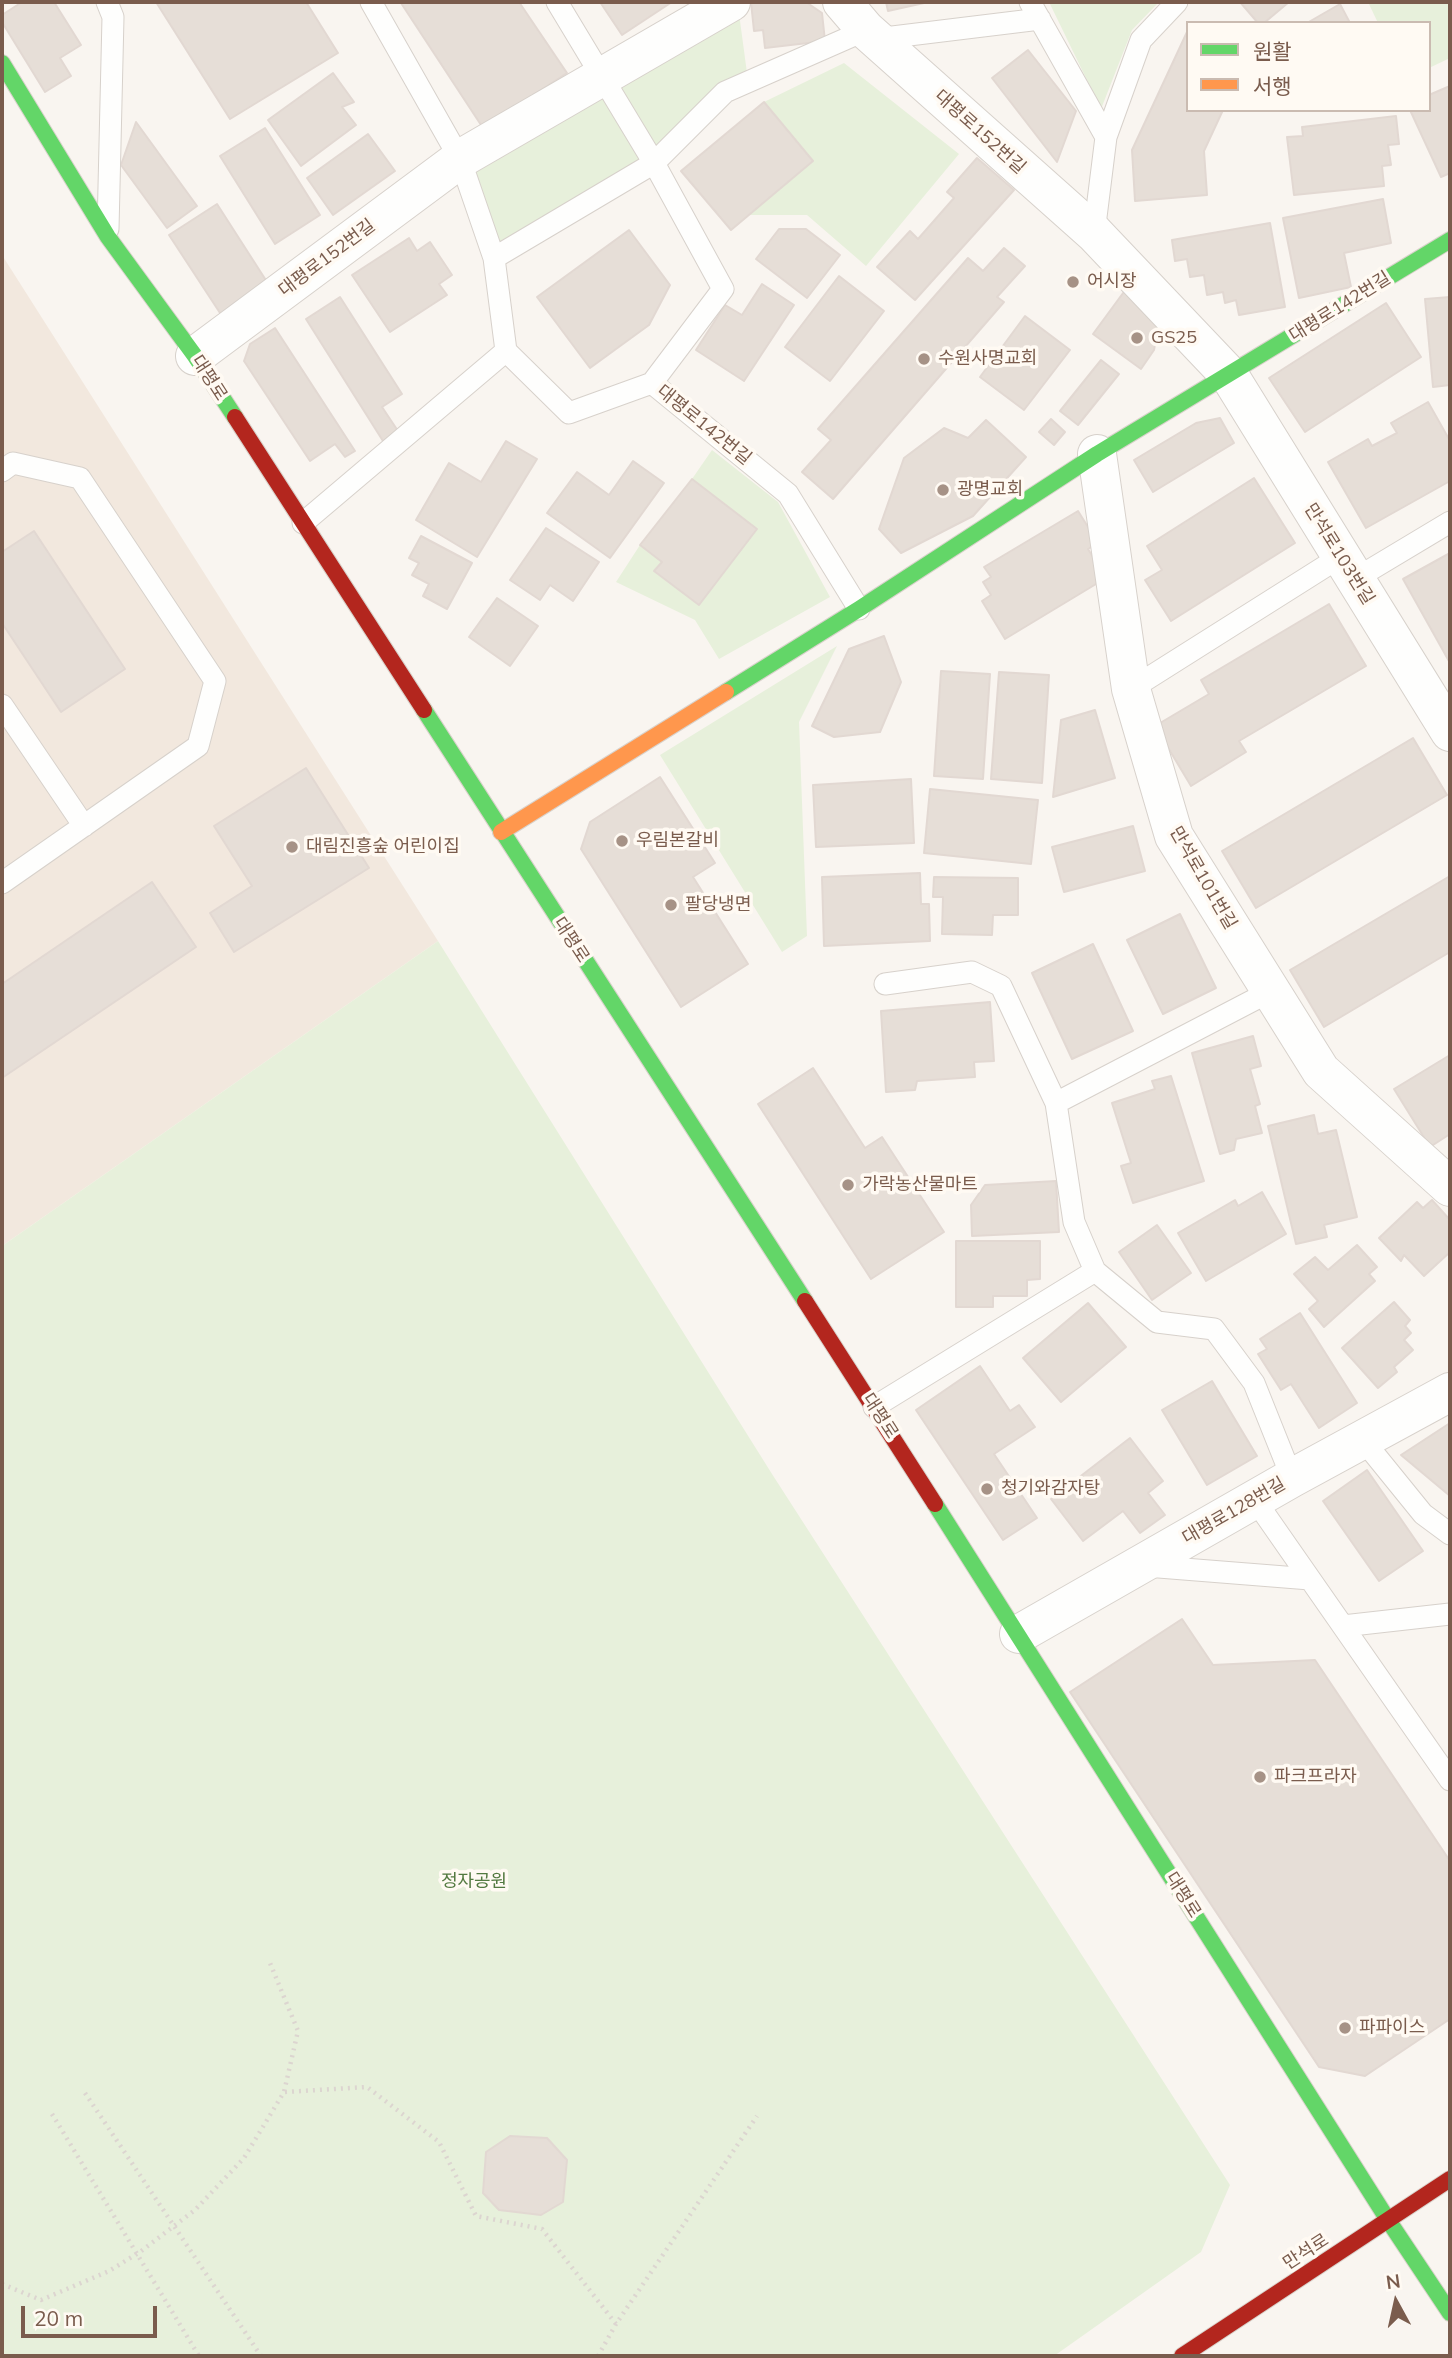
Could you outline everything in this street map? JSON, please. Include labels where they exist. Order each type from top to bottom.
[{"type":"street","name":"대평로152번길","points":[[195,356],[460,159],[731,2]]},
{"type":"street","name":"대평로152번길","points":[[842,2],[871,34],[1094,233]]},
{"type":"street","name":"대평로","points":[[2,63],[108,237],[195,356],[500,832],[874,1407],[1388,2220],[1450,2313]]},
{"type":"street","points":[[1094,233],[1229,375]]},
{"type":"street","name":"대평로142번길","points":[[500,832],[859,609],[1097,454],[1450,240]]},
{"type":"street","name":"만석로103번길","points":[[1229,375],[1450,732]]},
{"type":"street","name":"만석로101번길","points":[[1097,454],[1131,689],[1174,836],[1321,1071],[1450,1187]]},
{"type":"street","name":"대평로128번길","points":[[1019,1634],[1137,1565],[1450,1392]]},
{"type":"street","name":"만석로","points":[[1182,2356],[1450,2179]]},
{"type":"lane","points":[[107,2],[113,16],[108,237]]},
{"type":"lane","points":[[303,523],[506,351],[494,258],[460,159],[371,2]]},
{"type":"lane","points":[[557,2],[654,163],[723,289],[652,383]]},
{"type":"lane","points":[[1094,233],[1106,137],[1141,40],[1177,2]]},
{"type":"lane","points":[[494,258],[654,163],[725,92],[871,34],[1035,10],[1106,137]]},
{"type":"lane","name":"대평로142번길","points":[[506,351],[569,413],[652,383],[788,494],[859,609]]},
{"type":"lane","points":[[2,471],[13,463],[79,478],[215,681],[198,746],[2,883]]},
{"type":"lane","points":[[1131,689],[1348,568],[1450,522]]},
{"type":"lane","points":[[2,705],[84,826]]},
{"type":"lane","points":[[885,984],[972,972],[1001,986],[1056,1103],[1074,1222],[1095,1271],[1157,1322],[1214,1329],[1254,1383],[1292,1478]]},
{"type":"lane","points":[[1056,1103],[1271,991]]},
{"type":"lane","points":[[874,1407],[1095,1271]]},
{"type":"lane","points":[[1363,1440],[1423,1514],[1450,1534]]},
{"type":"lane","points":[[1255,1500],[1450,1780]]},
{"type":"lane","points":[[1137,1565],[1310,1579]]},
{"type":"lane","points":[[1343,1626],[1450,1614]]},
{"type":"path","points":[[2,2284],[41,2300],[109,2271],[140,2252],[195,2210],[244,2158],[284,2092],[298,2031],[270,1963]]},
{"type":"path","points":[[284,2092],[367,2087],[439,2142],[476,2216],[542,2229],[616,2324]]},
{"type":"path","points":[[85,2093],[261,2356]]},
{"type":"path","points":[[52,2114],[200,2356]]},
{"type":"path","points":[[598,2356],[616,2324],[757,2116]]},
{"type":"shaded area","points":[[2,255],[438,941],[2,1246]]},
{"type":"green space","points":[[1159,2],[1132,30],[1101,109],[1050,4]]},
{"type":"green space","points":[[1368,2],[1449,2],[1450,58],[1431,67],[1431,21],[1377,21]]},
{"type":"green space","points":[[738,6],[747,73],[656,149],[611,80]]},
{"type":"green space","points":[[844,63],[959,154],[866,266],[807,215],[748,215],[813,161],[764,102]]},
{"type":"green space","points":[[599,91],[642,161],[499,244],[473,166]]},
{"type":"green space","points":[[712,450],[778,502],[830,597],[719,659],[695,620],[616,582],[640,545],[662,562],[655,570],[699,604],[757,529],[692,479]]},
{"type":"green space","points":[[837,646],[799,722],[807,936],[782,952],[660,755]]},
{"type":"green space","name":"정자공원","points":[[438,941],[772,1474],[1230,2185],[1201,2252],[1054,2356],[2,2356],[2,1246]]},
{"type":"building","points":[[22,2],[54,2],[81,45],[60,58],[71,76],[45,92],[2,22],[2,15]]},
{"type":"building","points":[[156,2],[306,2],[338,53],[230,119]]},
{"type":"building","points":[[519,2],[567,73],[483,128],[401,3]]},
{"type":"building","points":[[600,2],[672,2],[622,35]]},
{"type":"building","points":[[751,2],[806,2],[822,13],[825,41],[765,48],[763,30],[754,31]]},
{"type":"building","points":[[886,2],[924,2],[924,3],[888,11]]},
{"type":"building","points":[[1240,2],[1289,2],[1266,21],[1256,21]]},
{"type":"building","points":[[1340,4],[1349,21],[1310,21]]},
{"type":"building","points":[[1186,34],[1186,112],[1222,112],[1204,151],[1207,195],[1135,201],[1132,150]]},
{"type":"building","points":[[1028,50],[1076,111],[1057,162],[992,78]]},
{"type":"building","points":[[333,73],[354,102],[342,107],[356,125],[301,166],[268,120]]},
{"type":"building","points":[[1450,86],[1450,173],[1441,177],[1411,112],[1431,112],[1431,94]]},
{"type":"building","points":[[764,102],[813,161],[731,230],[681,171]]},
{"type":"building","points":[[1396,116],[1399,144],[1388,145],[1391,165],[1382,166],[1384,186],[1294,195],[1287,137],[1303,136],[1302,127]]},
{"type":"building","points":[[136,122],[197,206],[167,228],[121,165]]},
{"type":"building","points":[[265,128],[320,215],[275,244],[220,156]]},
{"type":"building","points":[[368,134],[395,171],[333,215],[307,178]]},
{"type":"building","points":[[977,158],[1014,190],[915,300],[877,267],[910,231],[918,239],[954,198],[947,192]]},
{"type":"building","points":[[1383,199],[1391,243],[1344,253],[1351,287],[1299,298],[1283,218]]},
{"type":"building","points":[[217,204],[269,285],[222,316],[169,235]]},
{"type":"building","points":[[1270,223],[1285,307],[1239,315],[1236,300],[1225,303],[1223,292],[1207,295],[1204,275],[1190,277],[1187,259],[1175,261],[1172,240]]},
{"type":"building","points":[[779,229],[806,229],[840,255],[807,298],[756,259]]},
{"type":"building","points":[[629,230],[670,285],[649,325],[590,368],[537,297]]},
{"type":"building","points":[[409,238],[417,251],[430,242],[452,275],[439,284],[447,295],[390,332],[352,275]]},
{"type":"building","points":[[1004,248],[1025,266],[997,297],[1004,302],[833,499],[802,472],[831,440],[818,429],[968,258],[983,271]]},
{"type":"building","points":[[839,276],[884,311],[830,381],[785,347]]},
{"type":"building","points":[[762,284],[794,305],[744,381],[696,350],[725,305],[742,315]]},
{"type":"building","points":[[1126,289],[1161,313],[1154,350],[1141,369],[1093,334]]},
{"type":"building","points":[[340,297],[402,394],[382,407],[398,431],[383,441],[306,319]]},
{"type":"building","points":[[1450,297],[1450,385],[1433,387],[1425,299]]},
{"type":"building","points":[[1386,303],[1421,357],[1305,432],[1269,378]]},
{"type":"building","points":[[1025,316],[1070,350],[1024,410],[980,377]]},
{"type":"building","points":[[275,328],[355,451],[345,457],[335,444],[310,461],[244,361],[250,344]]},
{"type":"building","points":[[1101,360],[1119,374],[1078,425],[1060,411]]},
{"type":"building","points":[[1428,402],[1450,441],[1450,481],[1366,528],[1328,462],[1368,439],[1372,446],[1397,433],[1391,423]]},
{"type":"building","points":[[1220,418],[1234,443],[1153,492],[1134,460],[1196,423]]},
{"type":"building","points":[[1051,419],[1065,432],[1054,445],[1039,432]]},
{"type":"building","points":[[986,420],[1026,457],[973,516],[901,553],[879,529],[904,458],[944,428],[968,438]]},
{"type":"building","points":[[506,441],[537,459],[477,557],[416,520],[449,463],[481,482]]},
{"type":"building","points":[[633,461],[664,483],[610,558],[547,513],[577,472],[609,495]]},
{"type":"building","points":[[1254,478],[1295,543],[1171,621],[1145,580],[1162,570],[1147,546]]},
{"type":"building","points":[[692,479],[757,529],[699,605],[654,571],[662,562],[640,545]]},
{"type":"building","points":[[1078,511],[1098,543],[1088,549],[1106,578],[1005,639],[982,601],[991,595],[983,582],[991,577],[984,567]]},
{"type":"building","points":[[546,528],[599,562],[573,601],[550,585],[540,600],[510,580]]},
{"type":"building","points":[[34,531],[125,669],[61,712],[2,623],[2,552]]},
{"type":"building","points":[[421,536],[472,563],[447,609],[423,596],[429,584],[412,575],[419,563],[409,558]]},
{"type":"building","points":[[1450,553],[1450,663],[1403,579]]},
{"type":"building","points":[[497,598],[538,626],[510,666],[469,637]]},
{"type":"building","points":[[1329,604],[1366,666],[1239,741],[1246,752],[1191,786],[1155,726],[1209,694],[1201,680]]},
{"type":"building","points":[[884,636],[901,682],[880,732],[834,737],[812,726],[849,649]]},
{"type":"building","points":[[941,671],[990,674],[983,779],[934,776]]},
{"type":"building","points":[[999,672],[1049,675],[1042,783],[991,779]]},
{"type":"building","points":[[1095,710],[1115,778],[1053,797],[1061,720]]},
{"type":"building","points":[[1413,738],[1447,795],[1256,908],[1222,851]]},
{"type":"building","name":"대림진흥숲 어린이집","points":[[306,768],[369,868],[234,952],[210,913],[252,886],[214,826]]},
{"type":"building","points":[[660,777],[715,863],[693,877],[748,964],[681,1007],[581,849],[590,822]]},
{"type":"building","points":[[911,779],[914,843],[816,847],[813,785]]},
{"type":"building","points":[[930,789],[1038,800],[1031,864],[924,853]]},
{"type":"building","points":[[1133,826],[1145,871],[1064,892],[1052,847]]},
{"type":"building","points":[[920,873],[921,904],[929,904],[930,941],[824,946],[822,877]]},
{"type":"building","points":[[1450,876],[1450,952],[1324,1027],[1290,970]]},
{"type":"building","points":[[934,877],[1018,878],[1018,915],[993,915],[992,935],[942,934],[943,897],[933,897]]},
{"type":"building","points":[[152,882],[196,947],[2,1078],[2,984]]},
{"type":"building","points":[[1180,914],[1216,988],[1163,1014],[1127,940]]},
{"type":"building","points":[[1093,944],[1133,1031],[1072,1059],[1032,973]]},
{"type":"building","points":[[990,1002],[994,1061],[974,1062],[975,1077],[917,1081],[915,1090],[886,1092],[881,1011]]},
{"type":"building","points":[[1253,1036],[1261,1066],[1250,1069],[1260,1104],[1255,1106],[1262,1133],[1236,1139],[1234,1150],[1220,1154],[1192,1053]]},
{"type":"building","points":[[1450,1055],[1450,1134],[1430,1147],[1394,1089]]},
{"type":"building","points":[[813,1068],[865,1148],[882,1137],[944,1232],[871,1279],[758,1104]]},
{"type":"building","points":[[1171,1076],[1204,1181],[1133,1203],[1121,1166],[1131,1163],[1112,1103],[1155,1089],[1152,1081]]},
{"type":"building","points":[[1314,1115],[1318,1134],[1336,1130],[1357,1217],[1324,1225],[1327,1237],[1296,1244],[1268,1126]]},
{"type":"building","points":[[1056,1181],[1059,1232],[972,1236],[971,1205],[985,1185]]},
{"type":"building","points":[[1262,1192],[1286,1234],[1206,1281],[1178,1233],[1235,1200],[1238,1206]]},
{"type":"building","points":[[1432,1200],[1450,1220],[1450,1252],[1424,1276],[1404,1255],[1401,1261],[1379,1238],[1417,1202],[1423,1208]]},
{"type":"building","points":[[1157,1225],[1191,1273],[1152,1300],[1119,1252]]},
{"type":"building","points":[[956,1241],[1040,1241],[1040,1279],[1027,1280],[1027,1296],[993,1296],[993,1307],[956,1307]]},
{"type":"building","points":[[1357,1245],[1377,1267],[1369,1274],[1375,1281],[1324,1327],[1309,1309],[1318,1301],[1294,1274],[1315,1257],[1328,1270]]},
{"type":"building","points":[[1394,1302],[1410,1320],[1405,1326],[1411,1333],[1404,1340],[1413,1350],[1394,1367],[1397,1372],[1378,1388],[1342,1348]]},
{"type":"building","points":[[1088,1303],[1126,1347],[1061,1402],[1023,1358]]},
{"type":"building","points":[[1300,1313],[1357,1403],[1319,1428],[1291,1384],[1281,1390],[1258,1354],[1267,1349],[1260,1339]]},
{"type":"building","points":[[980,1366],[1010,1411],[1019,1405],[1035,1427],[994,1454],[1037,1518],[1003,1540],[916,1410]]},
{"type":"building","points":[[1212,1381],[1257,1456],[1207,1485],[1162,1410]]},
{"type":"building","points":[[1450,1423],[1450,1496],[1401,1455]]},
{"type":"building","points":[[1130,1438],[1163,1481],[1148,1493],[1165,1515],[1140,1533],[1123,1511],[1083,1541],[1051,1499]]},
{"type":"building","points":[[1367,1470],[1423,1551],[1379,1581],[1323,1501]]},
{"type":"building","name":"파크프라자","points":[[1182,1619],[1213,1665],[1315,1660],[1450,1861],[1450,2019],[1365,2076],[1319,2067],[1070,1692]]},
{"type":"building","points":[[510,2136],[547,2138],[567,2160],[563,2202],[541,2215],[499,2210],[483,2193],[486,2152]]},
{"type":"traffic: fast","points":[[2,63],[108,237],[195,356],[235,417]]},
{"type":"traffic: fast","points":[[726,692],[1097,454],[1450,240]]},
{"type":"traffic: fast","points":[[424,710],[805,1301]]},
{"type":"traffic: fast","points":[[935,1504],[1388,2220],[1450,2313]]},
{"type":"traffic: slow","points":[[501,832],[726,692]]},
{"type":"traffic: jam","points":[[235,417],[424,710]]},
{"type":"traffic: jam","points":[[805,1301],[935,1504]]},
{"type":"traffic: jam","points":[[1182,2356],[1450,2179]]},
{"type":"place","name":"어시장","points":[[1073,282]]},
{"type":"place","name":"GS25","points":[[1137,338]]},
{"type":"place","name":"수원사명교회","points":[[924,359]]},
{"type":"place","name":"광명교회","points":[[943,490]]},
{"type":"place","name":"우림본갈비","points":[[622,841]]},
{"type":"place","name":"대림진흥숲 어린이집","points":[[292,847]]},
{"type":"place","name":"팔당냉면","points":[[671,905]]},
{"type":"place","name":"가락농산물마트","points":[[848,1185]]},
{"type":"place","name":"청기와감자탕","points":[[987,1489]]},
{"type":"place","name":"파크프라자","points":[[1260,1777]]},
{"type":"place","name":"파파이스","points":[[1345,2028]]}]
